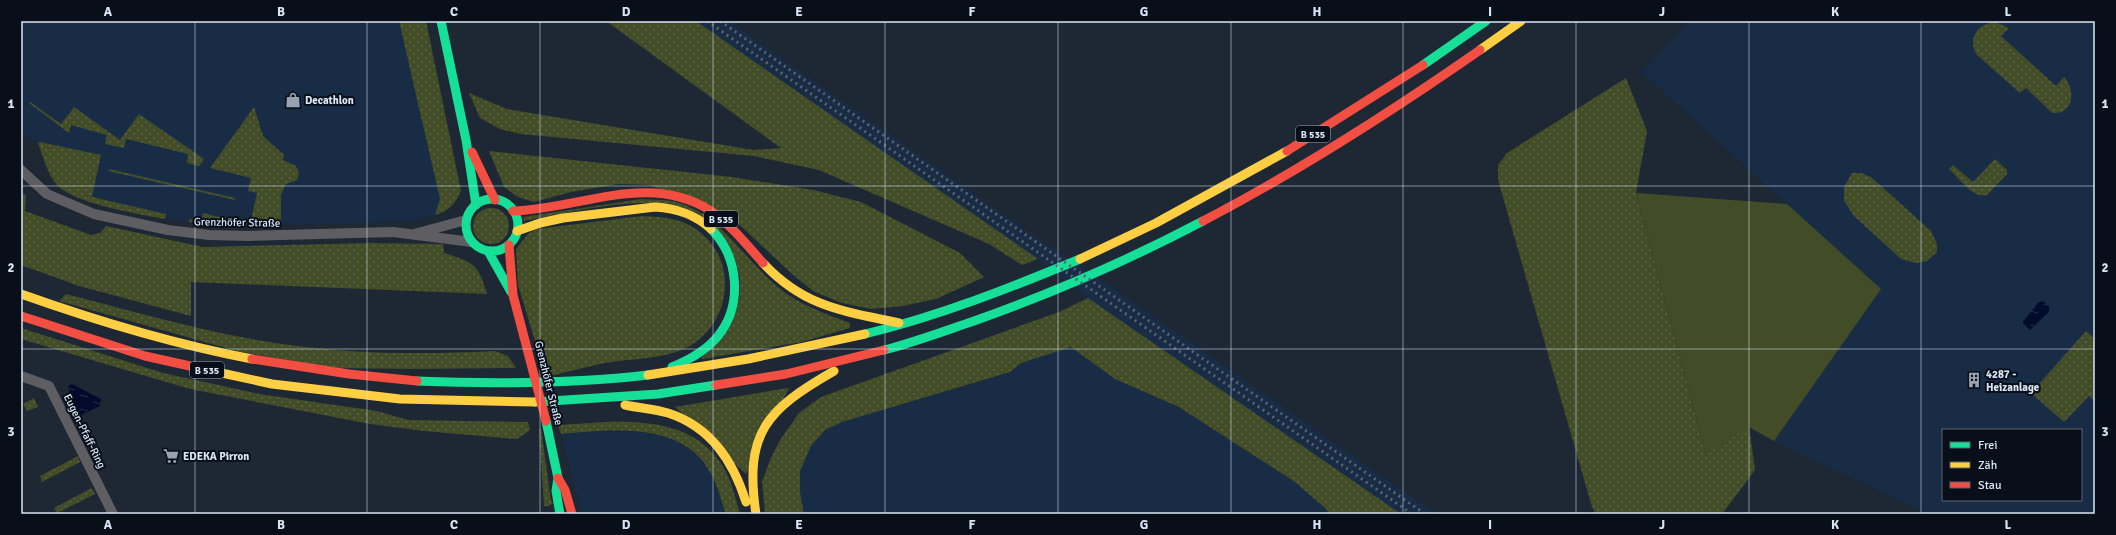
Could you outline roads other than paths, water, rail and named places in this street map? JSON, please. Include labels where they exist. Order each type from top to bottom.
[{"type":"main road","points":[[441,21],[466,140],[476,205]]},
{"type":"main road","name":"B 535","points":[[21,294],[89,318],[159,339],[268,362],[381,379],[446,382],[548,383],[650,375],[713,367],[841,341],[942,313],[1013,286],[1113,243],[1163,220],[1295,146],[1402,79],[1486,21]]},
{"type":"main road","name":"B 535","points":[[21,316],[82,338],[140,355],[244,379],[303,389],[437,402],[520,404],[604,400],[686,392],[751,382],[857,359],[923,340],[1032,301],[1132,257],[1231,206],[1308,162],[1413,96],[1521,21]]},
{"type":"main road","points":[[466,140],[495,200]]},
{"type":"main road","name":"B 535","points":[[513,211],[564,205],[642,192],[675,195],[696,201],[716,214],[778,277],[798,292],[821,304],[844,313],[902,324]]},
{"type":"main road","points":[[495,200],[502,202],[513,211],[517,224],[517,231],[509,245],[502,249],[488,251],[478,248],[472,242],[468,236],[466,220],[476,205],[482,202],[495,200]]},
{"type":"main road","name":"B 535","points":[[517,231],[533,224],[563,218],[644,208],[670,208],[690,215],[706,224],[719,238],[729,253],[735,273],[735,298],[730,316],[720,334],[708,346],[678,364],[650,375]]},
{"type":"main road","name":"Grenzhöfer Straße","points":[[509,245],[513,295],[539,389],[558,478],[556,491],[560,514]]},
{"type":"main road","name":"Grenzhöfer Straße","points":[[488,251],[513,295]]},
{"type":"main road","name":"B 535","points":[[756,514],[752,489],[752,464],[754,451],[763,427],[780,406],[797,392],[857,359]]},
{"type":"main road","name":"B 535","points":[[604,400],[665,412],[684,418],[707,433],[719,445],[732,463],[742,487],[749,514]]},
{"type":"main road","name":"Grenzhöfer Straße","points":[[558,478],[566,490],[572,514]]},
{"type":"street","name":"Grenzhöfer Straße","points":[[21,170],[47,194],[94,214],[168,230],[209,235],[248,236],[393,232],[411,235],[466,220]]},
{"type":"street","points":[[411,235],[472,242]]},
{"type":"street","name":"Eugen-Pfaff-Ring","points":[[21,376],[50,386],[113,514]]},
{"type":"water","points":[[2043,301],[2049,306],[2049,312],[2030,330],[2023,323],[2023,321],[2039,302]]},
{"type":"water","points":[[72,384],[101,399],[100,406],[75,418],[68,386]]},
{"type":"railway","points":[[707,21],[1412,514]]},
{"type":"railway","points":[[720,21],[1425,514]]},
{"type":"place","name":"Decathlon","points":[[293,100]]},
{"type":"place","name":"4287 - Heizanlage","points":[[1974,380]]},
{"type":"place","name":"EDEKA Pirron","points":[[171,456]]}]
